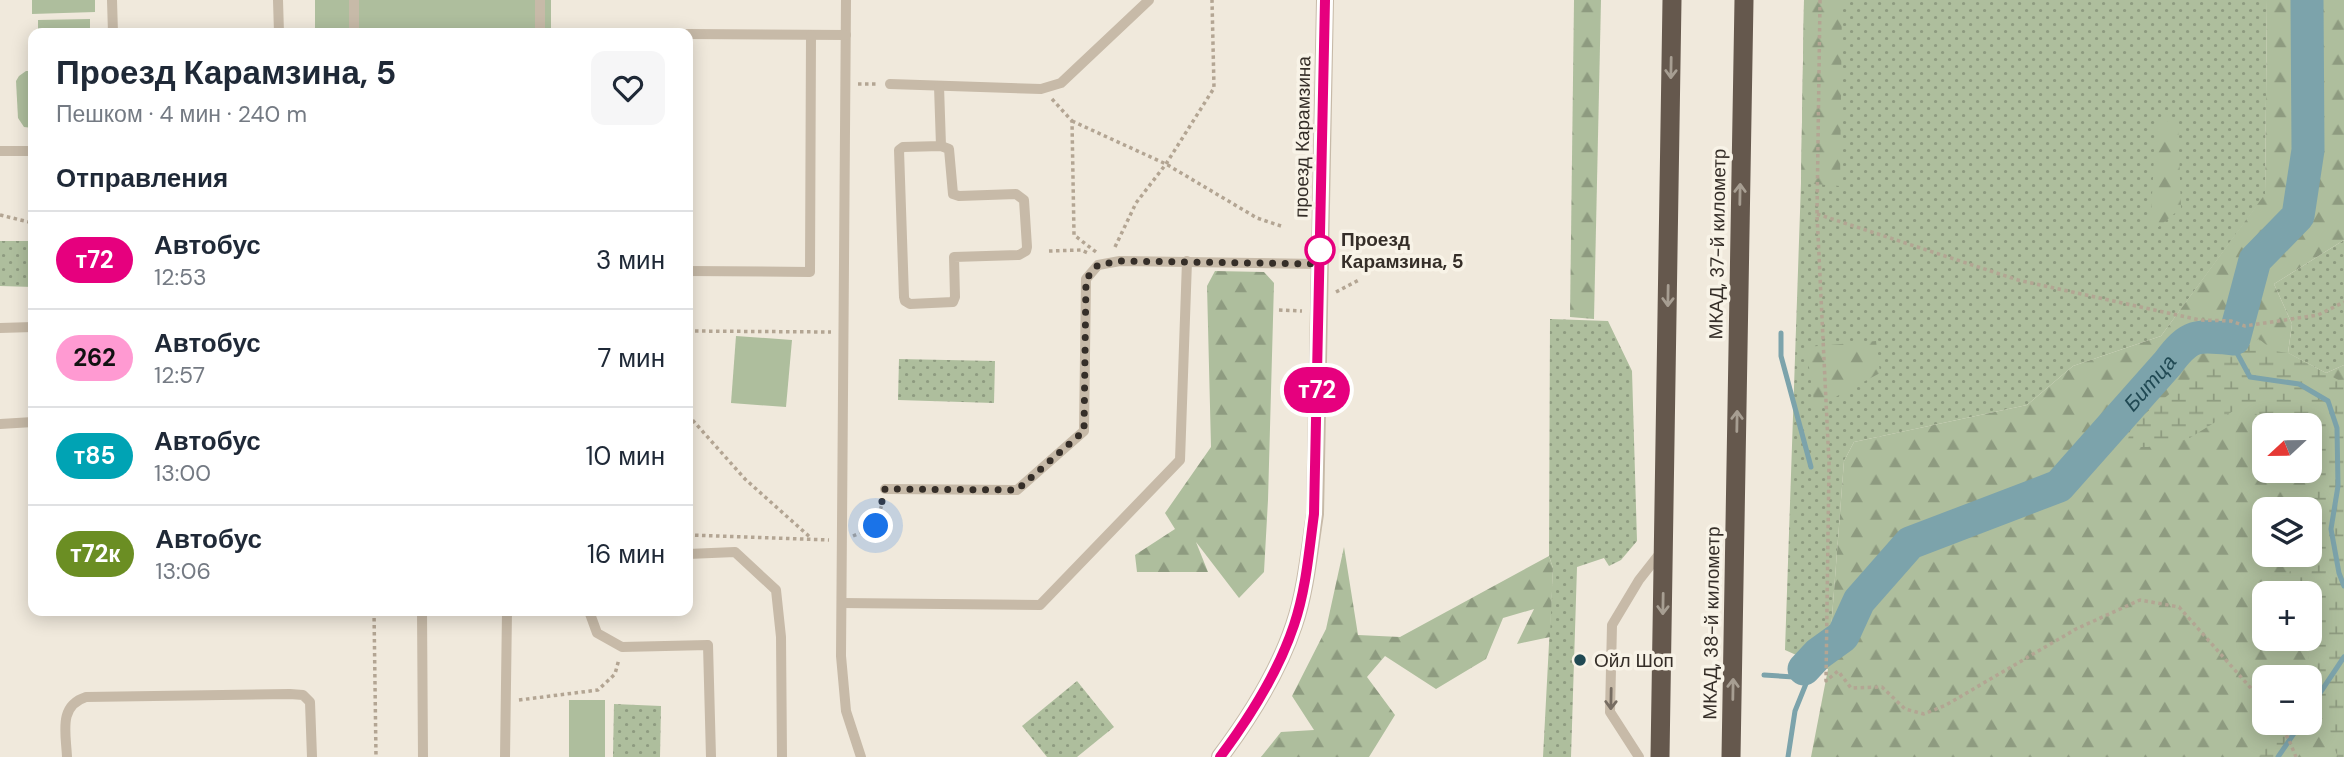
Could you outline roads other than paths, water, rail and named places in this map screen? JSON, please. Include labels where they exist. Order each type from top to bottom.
[{"type":"highway","points":[[1660,757],[1672,0]]},
{"type":"highway","name":"МКАД, 37-й километр","points":[[1736,489],[1744,0]]},
{"type":"highway","name":"МКАД, 38-й километр","points":[[1731,757],[1736,489]]},
{"type":"street","name":"проезд Карамзина","points":[[1220,757],[1245,724],[1277,666],[1294,625],[1306,576],[1314,514],[1325,0]]},
{"type":"lane","points":[[112,0],[113,28]]},
{"type":"lane","points":[[278,0],[279,28]]},
{"type":"lane","points":[[354,0],[354,28]]},
{"type":"lane","points":[[540,0],[540,28]]},
{"type":"lane","points":[[846,0],[841,656],[846,711],[861,757]]},
{"type":"lane","points":[[890,84],[1041,89],[1061,83],[1149,0]]},
{"type":"lane","points":[[693,34],[846,35]]},
{"type":"lane","points":[[693,271],[810,272],[811,35]]},
{"type":"lane","points":[[939,86],[941,146]]},
{"type":"lane","points":[[941,146],[949,149],[953,194],[1016,194],[1024,200],[1027,247],[1026,251],[1019,255],[954,257],[953,302],[910,304],[904,297],[899,150],[903,147],[941,146]]},
{"type":"lane","points":[[0,151],[28,150]]},
{"type":"lane","points":[[842,603],[1040,605],[1180,460],[1187,261]]},
{"type":"lane","points":[[885,489],[1017,490],[1084,431],[1086,279],[1092,269],[1108,262],[1320,264]]},
{"type":"lane","points":[[0,328],[28,327]]},
{"type":"lane","points":[[0,424],[28,422]]},
{"type":"lane","points":[[1639,757],[1610,712],[1612,625],[1639,580],[1664,549]]},
{"type":"lane","points":[[693,554],[735,552],[776,590],[781,638],[782,757]]},
{"type":"lane","points":[[422,616],[423,757]]},
{"type":"lane","points":[[505,757],[507,616]]},
{"type":"lane","points":[[591,616],[597,633],[622,647],[708,645],[711,757]]},
{"type":"lane","points":[[67,757],[66,714],[71,705],[86,697],[290,694],[303,695],[310,702],[312,757]]},
{"type":"waterway","name":"Битца","points":[[1804,669],[1818,654],[1843,636],[1859,601],[1910,543],[2059,486],[2183,346],[2203,337],[2234,339],[2255,260],[2298,216],[2308,150],[2307,0]]},
{"type":"waterway","points":[[1781,333],[1781,356],[1811,467]]},
{"type":"waterway","points":[[2234,339],[2237,353],[2250,377],[2299,384],[2328,401],[2337,428],[2338,486],[2331,529],[2344,586]]},
{"type":"waterway","points":[[1788,757],[1795,711],[1818,654]]},
{"type":"waterway","points":[[2322,690],[2344,657]]},
{"type":"waterway","name":"Битца","points":[[1764,675],[1809,678]]},
{"type":"waterway","points":[[2278,757],[2293,735]]},
{"type":"place","name":"Проезд Карамзина, 5","points":[[1320,250]]},
{"type":"place","name":"Ойл Шоп","points":[[1580,660]]}]
